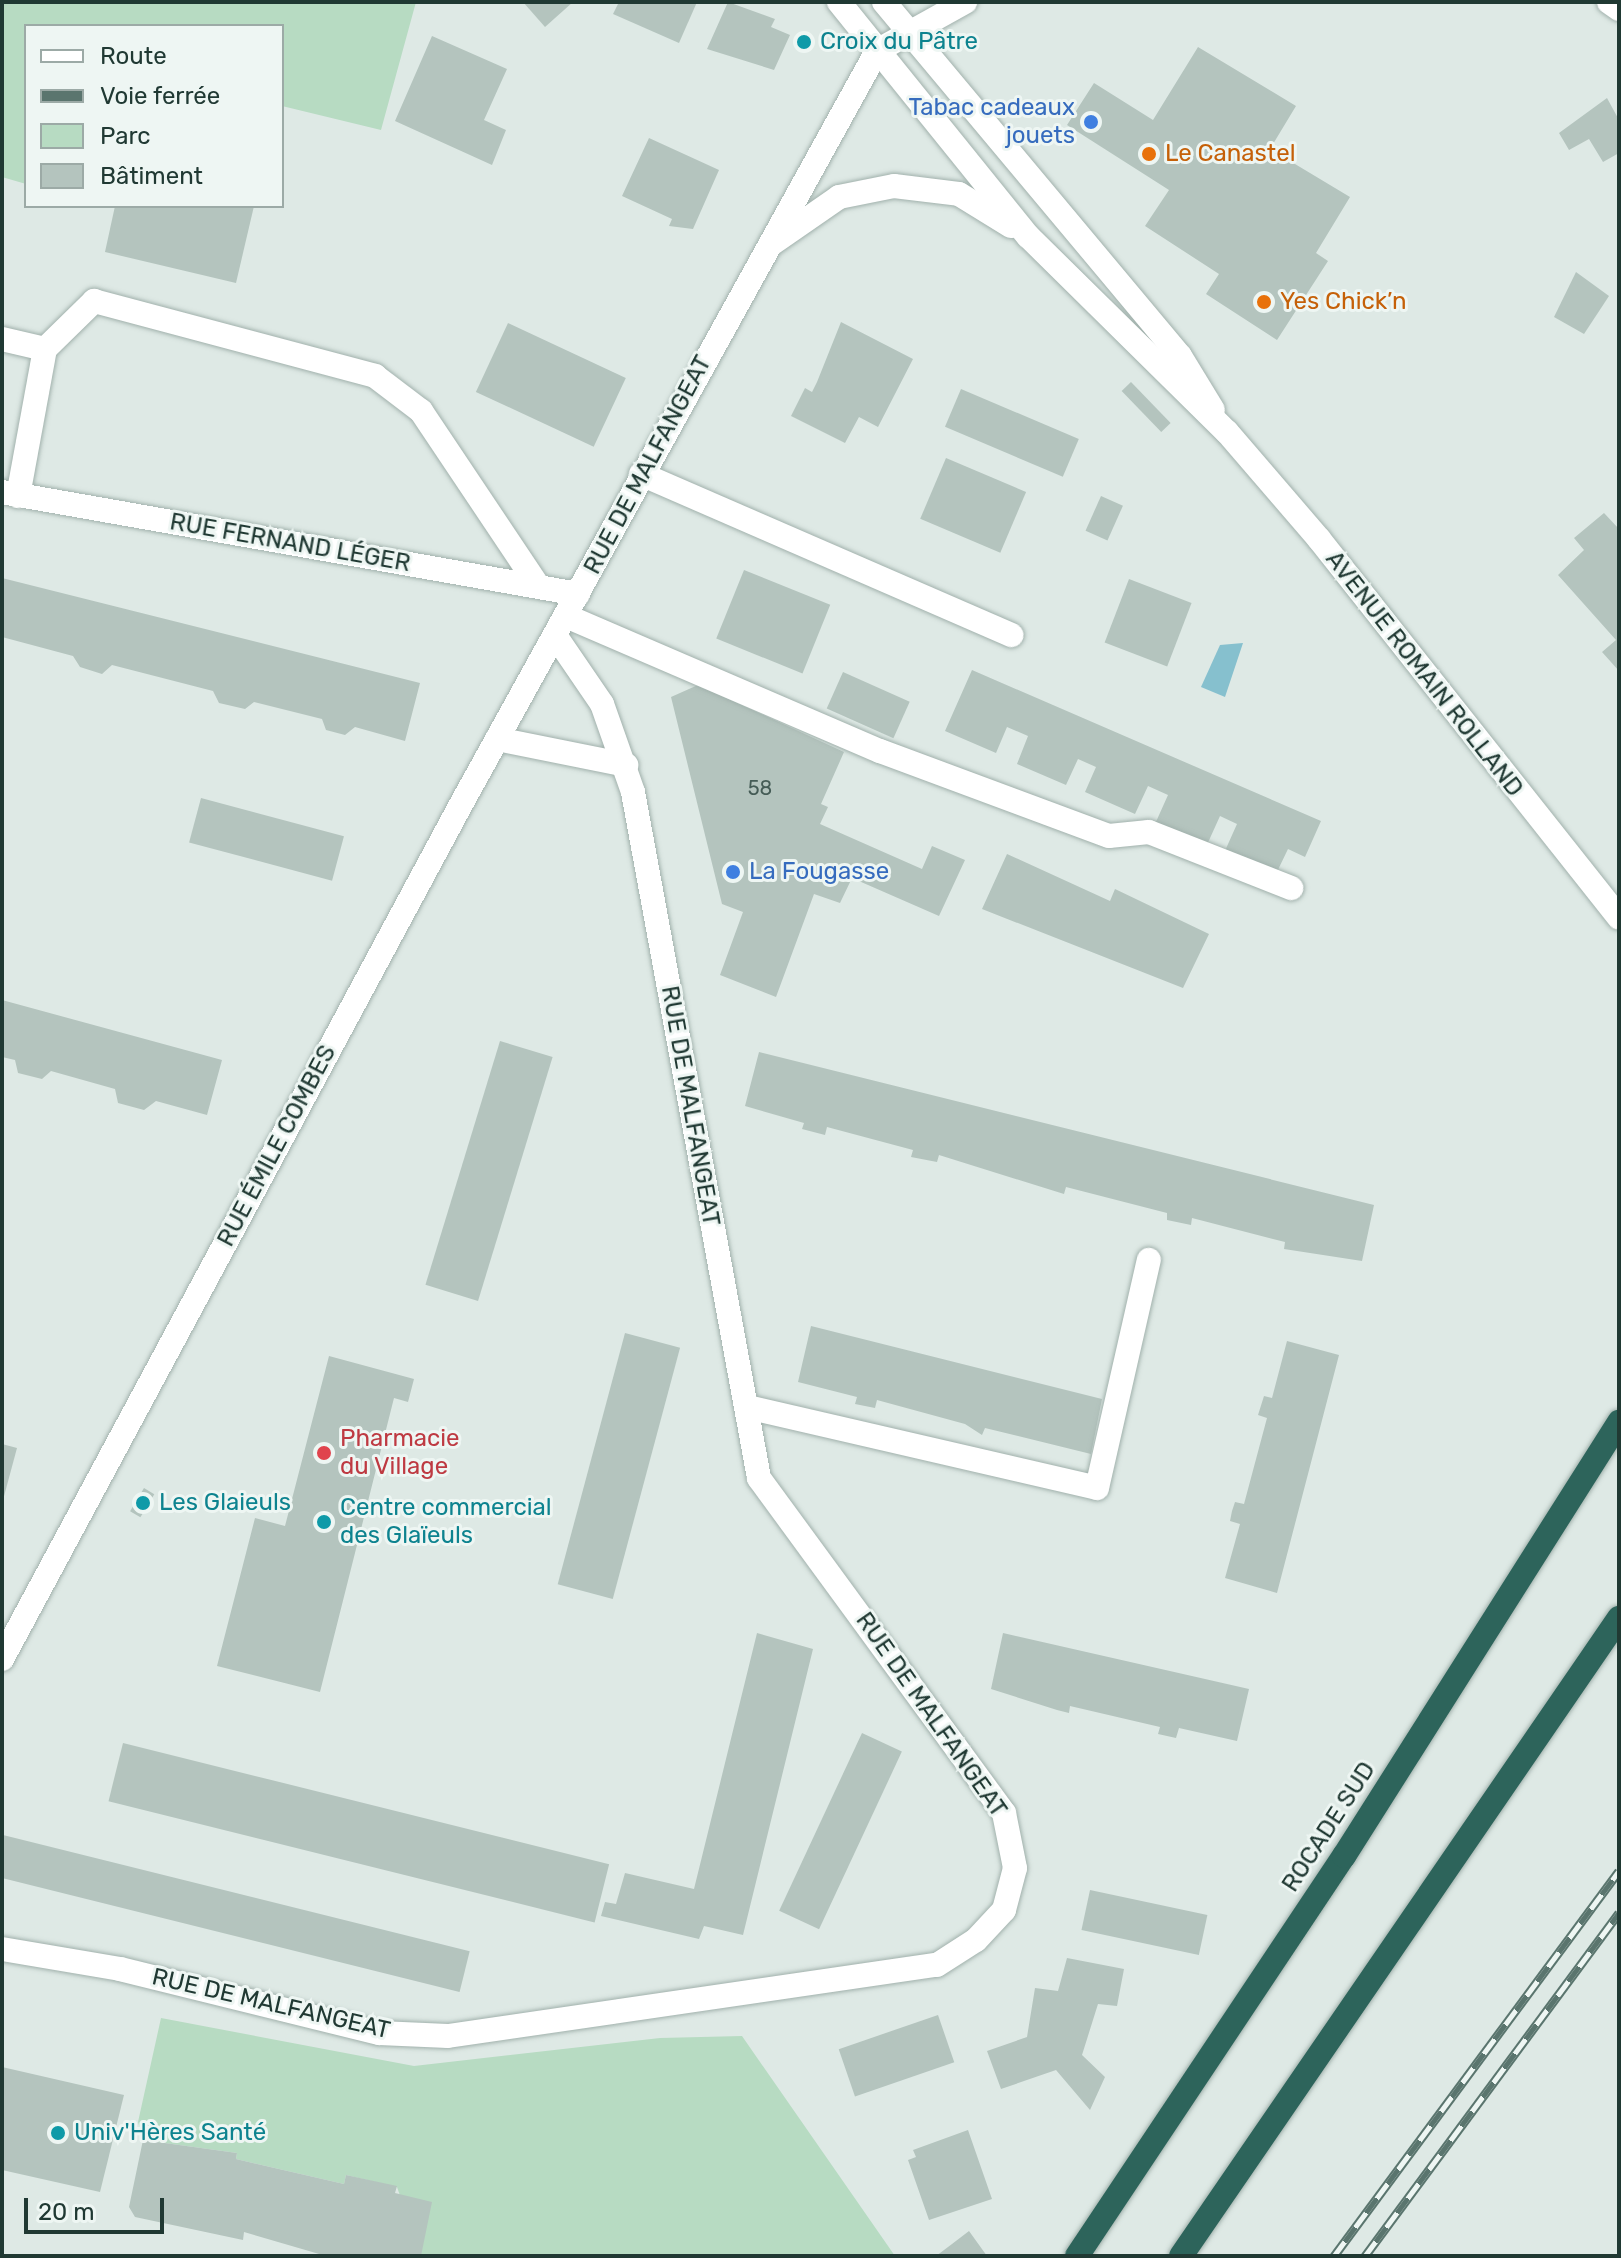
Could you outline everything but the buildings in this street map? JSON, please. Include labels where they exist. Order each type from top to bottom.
[{"type":"highway","name":"ROCADE SUD","points":[[1077,2256],[1336,1869],[1619,1422]]},
{"type":"highway","points":[[1181,2256],[1619,1618]]},
{"type":"street","name":"AVENUE ROMAIN ROLLAND","points":[[839,2],[1028,236],[1227,432],[1619,917]]},
{"type":"street","name":"AVENUE ROMAIN ROLLAND","points":[[884,2],[907,32],[979,108],[1180,356],[1227,432]]},
{"type":"street","name":"RUE DE MALFANGEAT","points":[[2,1949],[120,1969],[379,2033],[448,2036],[879,1976],[937,1965],[976,1940],[1004,1910],[1015,1868],[1004,1813],[759,1478],[626,765],[602,704],[560,625],[877,51],[965,2]]},
{"type":"street","points":[[1609,2],[1619,9]]},
{"type":"street","name":"RUE DE MALFANGEAT","points":[[765,249],[839,197],[894,186],[959,194],[1028,236]]},
{"type":"street","points":[[10,494],[45,349],[94,301],[375,376],[421,411],[535,581]]},
{"type":"street","points":[[2,339],[45,349]]},
{"type":"street","points":[[641,474],[1012,635]]},
{"type":"street","name":"RUE FERNAND LÉGER","points":[[10,494],[535,581],[578,594]]},
{"type":"street","points":[[560,625],[894,756],[1109,836],[1149,832],[1291,888]]},
{"type":"street","name":"RUE ÉMILE COMBES","points":[[2,1659],[560,625]]},
{"type":"street","points":[[497,739],[626,765]]},
{"type":"street","points":[[747,1407],[1097,1488],[1149,1260]]},
{"type":"green space","points":[[2,2],[416,2],[381,130],[284,106],[284,24],[24,24],[24,183],[2,177]]},
{"type":"green space","points":[[161,2018],[414,2066],[660,2038],[742,2036],[895,2256],[421,2256],[397,2187],[346,2175],[344,2184],[236,2159],[237,2153],[143,2140],[138,2122]]},
{"type":"water","points":[[1243,643],[1225,697],[1201,687],[1220,645]]},
{"type":"railway","points":[[1334,2256],[1619,1871]]},
{"type":"railway","points":[[1365,2256],[1619,1913]]},
{"type":"place","name":"Croix du Pâtre","points":[[804,42]]},
{"type":"place","name":"Tabac cadeaux jouets","points":[[1091,122]]},
{"type":"place","name":"Le Canastel","points":[[1149,154]]},
{"type":"place","name":"Yes Chick’n","points":[[1264,302]]},
{"type":"place","name":"La Fougasse","points":[[733,872]]},
{"type":"place","name":"Pharmacie du Village","points":[[324,1453]]},
{"type":"place","name":"Les Glaieuls","points":[[143,1503]]},
{"type":"place","name":"Centre commercial des Glaïeuls","points":[[324,1522]]},
{"type":"place","name":"Univ'Hères Santé","points":[[58,2133]]}]
